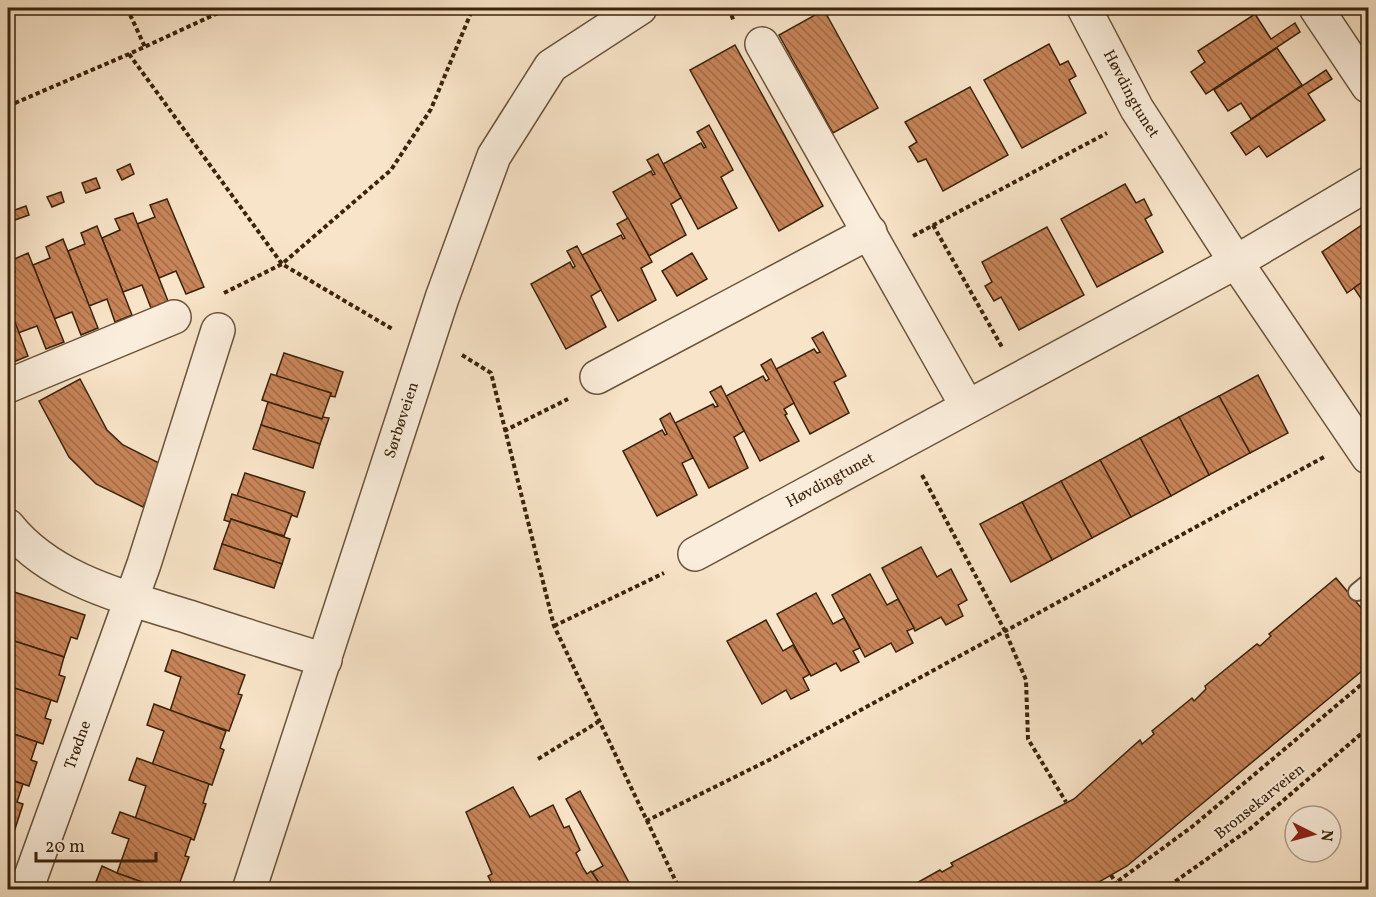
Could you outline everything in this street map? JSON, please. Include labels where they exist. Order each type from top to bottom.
[{"type":"street","name":"Sørbøveien","points":[[249,890],[442,298],[494,156],[551,66],[640,8]]},
{"type":"street","points":[[1316,8],[1368,86]]},
{"type":"street","name":"Høvdingtunet","points":[[1088,10],[1137,109],[1236,262],[1363,448]]},
{"type":"street","points":[[762,44],[967,406]]},
{"type":"street","points":[[1236,262],[1368,184]]},
{"type":"street","points":[[597,377],[876,243]]},
{"type":"street","name":"Høvdingtunet","points":[[695,554],[1236,262]]},
{"type":"street","points":[[8,386],[174,317]]},
{"type":"street","name":"Trødne","points":[[26,890],[144,564],[218,330]]},
{"type":"street","points":[[8,526],[38,557],[72,577],[130,599],[325,660]]},
{"type":"path","points":[[127,8],[145,47]]},
{"type":"path","points":[[8,106],[229,8]]},
{"type":"path","points":[[174,317],[282,264],[392,170],[431,109],[473,8]]},
{"type":"path","points":[[129,54],[282,264],[397,332]]},
{"type":"path","points":[[876,243],[933,225],[1108,132]]},
{"type":"path","points":[[933,225],[1005,351]]},
{"type":"path","points":[[461,354],[492,373],[504,431],[554,626],[680,890]]},
{"type":"path","points":[[504,431],[582,392],[581,378],[597,377]]},
{"type":"path","points":[[903,440],[1005,631],[1026,681],[1028,739],[1066,802]]},
{"type":"path","points":[[646,821],[771,759],[1005,631],[1363,448]]},
{"type":"path","points":[[554,626],[679,566],[674,551],[695,554]]},
{"type":"path","points":[[1106,890],[1193,826],[1368,679]]},
{"type":"path","points":[[538,759],[598,722]]},
{"type":"path","name":"Bronsekarveien","points":[[1163,890],[1251,828],[1368,728]]},
{"type":"path","points":[[1111,875],[1120,890]]},
{"type":"building","points":[[824,10],[878,108],[833,133],[779,35]]},
{"type":"building","points":[[1255,14],[1271,39],[1295,23],[1300,32],[1206,94],[1191,72],[1205,62],[1198,51]]},
{"type":"building","points":[[1049,44],[1060,65],[1068,61],[1076,76],[1069,80],[1086,113],[1022,148],[984,80]]},
{"type":"building","points":[[735,45],[823,206],[779,231],[690,70]]},
{"type":"building","points":[[1277,48],[1302,85],[1251,119],[1241,103],[1228,111],[1214,90]]},
{"type":"building","points":[[1326,70],[1332,79],[1308,94],[1325,120],[1267,157],[1259,146],[1246,155],[1231,133]]},
{"type":"building","points":[[970,87],[1008,155],[943,191],[926,159],[918,162],[909,147],[917,142],[905,122]]},
{"type":"building","points":[[709,125],[733,170],[721,177],[737,208],[698,229],[663,164],[701,143],[704,148],[706,147],[697,132]]},
{"type":"building","points":[[658,154],[681,198],[671,204],[686,235],[649,256],[613,192],[651,171],[653,175],[655,174],[647,160]]},
{"type":"building","points":[[130,164],[134,174],[122,180],[117,170]]},
{"type":"building","points":[[96,178],[100,188],[86,193],[82,183]]},
{"type":"building","points":[[1125,184],[1136,203],[1144,199],[1152,215],[1145,219],[1163,252],[1097,287],[1061,219]]},
{"type":"building","points":[[61,192],[64,202],[52,207],[47,197]]},
{"type":"building","points":[[167,199],[204,287],[186,294],[176,271],[159,278],[137,224],[155,217],[150,205]]},
{"type":"building","points":[[26,206],[29,215],[15,220],[12,211]]},
{"type":"building","points":[[133,213],[168,301],[151,308],[142,285],[123,292],[102,238],[120,230],[115,219]]},
{"type":"building","points":[[628,218],[652,262],[641,268],[656,300],[618,321],[582,255],[621,235],[623,239],[625,238],[617,224]]},
{"type":"building","points":[[1368,221],[1368,278],[1347,293],[1322,252]]},
{"type":"building","points":[[97,226],[132,315],[115,322],[107,299],[89,306],[68,251],[85,244],[81,233]]},
{"type":"building","points":[[1047,227],[1084,295],[1019,330],[1001,297],[994,301],[985,286],[992,282],[982,262]]},
{"type":"building","points":[[63,239],[98,328],[81,335],[72,312],[54,319],[33,265],[50,258],[46,247]]},
{"type":"building","points":[[577,246],[601,290],[591,296],[606,327],[566,349],[531,284],[570,262],[573,268],[575,266],[567,251]]},
{"type":"building","points":[[28,253],[64,342],[46,349],[37,326],[18,333],[8,304],[8,275],[15,272],[10,261]]},
{"type":"building","points":[[692,253],[707,279],[677,296],[662,271]]},
{"type":"building","points":[[1368,278],[1368,309],[1354,288]]},
{"type":"building","points":[[8,304],[28,356],[11,363],[8,355]]},
{"type":"building","points":[[823,332],[846,376],[834,382],[849,413],[810,434],[776,369],[814,349],[817,353],[820,352],[812,338]]},
{"type":"building","points":[[284,353],[343,372],[335,397],[330,396],[331,393],[276,376]]},
{"type":"building","points":[[771,359],[794,403],[784,409],[799,441],[760,461],[726,396],[763,376],[766,381],[769,379],[761,365]]},
{"type":"building","points":[[271,374],[331,393],[322,419],[262,400]]},
{"type":"building","points":[[1258,375],[1288,433],[1250,453],[1219,396]]},
{"type":"building","points":[[80,379],[107,430],[123,445],[163,465],[143,507],[96,484],[69,457],[39,401]]},
{"type":"building","points":[[721,386],[744,431],[734,437],[748,468],[709,488],[675,423],[713,404],[715,407],[718,406],[710,392]]},
{"type":"building","points":[[1219,396],[1250,453],[1209,475],[1179,417]]},
{"type":"building","points":[[268,402],[322,419],[323,417],[329,418],[320,444],[261,425]]},
{"type":"building","points":[[670,413],[693,458],[682,463],[697,495],[657,516],[623,451],[662,430],[665,435],[667,434],[660,419]]},
{"type":"building","points":[[1179,417],[1209,475],[1171,496],[1140,438]]},
{"type":"building","points":[[261,425],[320,444],[313,468],[253,449]]},
{"type":"building","points":[[1140,438],[1171,496],[1131,517],[1100,460]]},
{"type":"building","points":[[1100,460],[1131,517],[1092,538],[1061,481]]},
{"type":"building","points":[[245,473],[305,492],[297,517],[237,496]]},
{"type":"building","points":[[1061,481],[1092,538],[1052,560],[1022,502]]},
{"type":"building","points":[[232,494],[292,514],[284,536],[231,519],[230,522],[224,520]]},
{"type":"building","points":[[1022,502],[1052,560],[1011,582],[980,524]]},
{"type":"building","points":[[231,519],[290,539],[282,564],[222,544]]},
{"type":"building","points":[[222,544],[282,564],[274,588],[214,569]]},
{"type":"building","points":[[921,547],[937,577],[951,569],[967,600],[958,605],[963,616],[946,625],[941,617],[915,631],[882,568]]},
{"type":"building","points":[[870,574],[887,605],[898,599],[914,628],[907,631],[913,643],[896,652],[891,643],[865,657],[832,595]]},
{"type":"building","points":[[1336,578],[1368,616],[1368,666],[1127,866],[1085,890],[904,890],[940,870],[942,872],[953,866],[951,863],[1074,799],[1140,740],[1142,744],[1154,734],[1152,731],[1192,698],[1194,701],[1206,689],[1205,686],[1257,644],[1260,646],[1271,636],[1269,634]]},
{"type":"building","points":[[8,590],[85,615],[77,639],[71,637],[64,657],[8,639]]},
{"type":"building","points":[[816,593],[833,624],[844,618],[860,648],[853,651],[859,662],[841,671],[836,663],[811,676],[777,614]]},
{"type":"building","points":[[766,620],[783,651],[793,645],[810,674],[803,678],[809,690],[791,699],[786,690],[762,704],[727,641]]},
{"type":"building","points":[[8,639],[64,657],[59,675],[65,677],[57,702],[8,686]]},
{"type":"building","points":[[172,650],[245,675],[238,694],[242,695],[229,731],[170,711],[181,677],[165,671]]},
{"type":"building","points":[[8,686],[51,700],[45,718],[51,720],[43,744],[8,732]]},
{"type":"building","points":[[154,704],[226,731],[220,748],[224,750],[212,785],[152,765],[164,731],[147,725]]},
{"type":"building","points":[[8,732],[37,742],[31,760],[37,762],[29,786],[8,779]]},
{"type":"building","points":[[137,758],[209,784],[203,803],[206,804],[194,840],[135,819],[146,786],[129,780]]},
{"type":"building","points":[[8,779],[23,784],[17,802],[23,804],[15,829],[8,826]]},
{"type":"building","points":[[513,787],[530,817],[553,805],[564,828],[569,826],[580,850],[576,853],[583,868],[587,874],[591,871],[604,890],[495,890],[488,876],[492,874],[466,812]]},
{"type":"building","points":[[580,791],[633,890],[604,890],[592,872],[603,866],[566,799]]},
{"type":"building","points":[[120,812],[191,838],[185,856],[189,857],[177,890],[164,890],[117,873],[129,839],[112,833]]},
{"type":"building","points":[[102,866],[117,873],[164,890],[94,887]]}]
